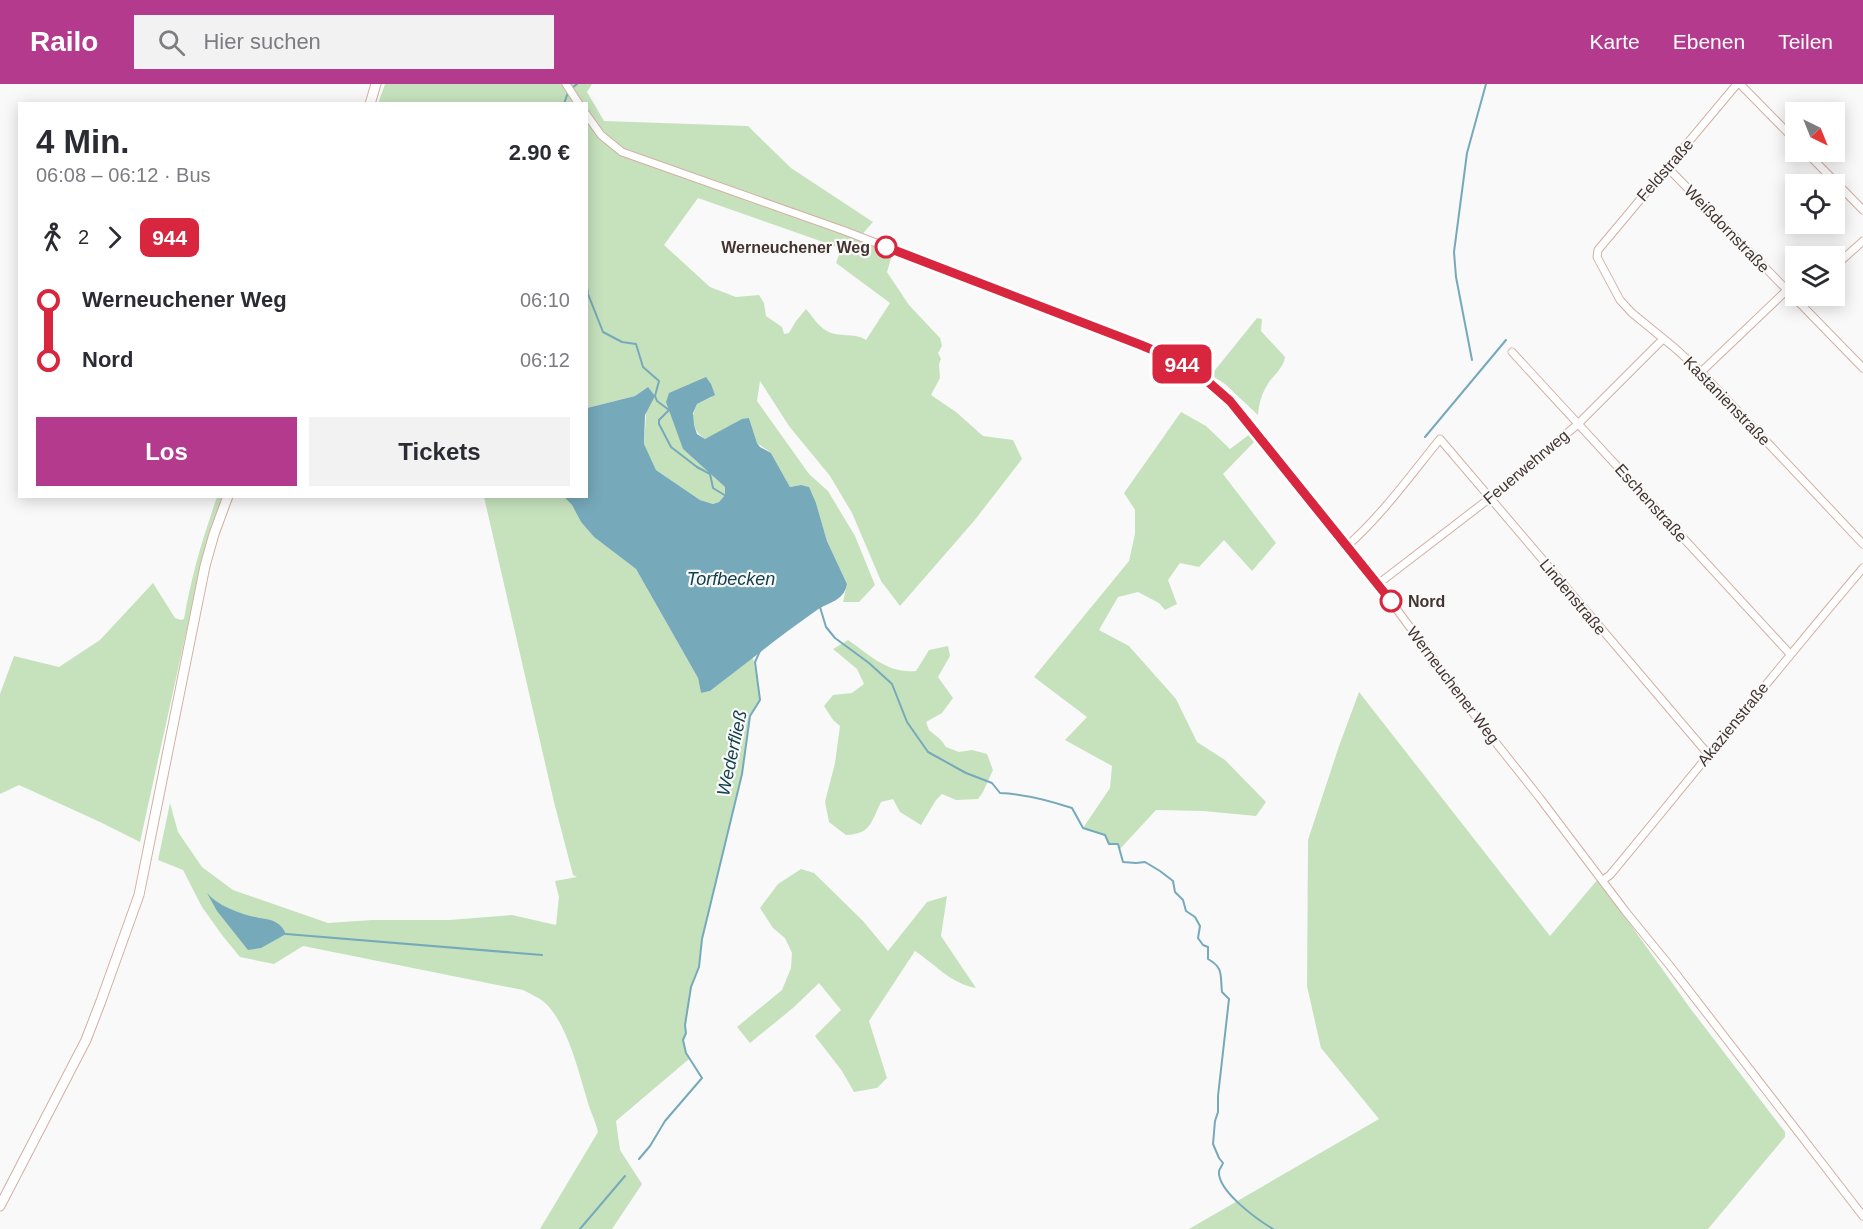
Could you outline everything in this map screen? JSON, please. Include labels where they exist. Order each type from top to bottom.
[{"type":"street","points":[[370,102],[376,84]]},
{"type":"street","points":[[566,84],[578,102]]},
{"type":"street","points":[[1739,84],[1785,130]]},
{"type":"street","name":"Feldstraße","points":[[1597,257],[1598,250],[1739,84]]},
{"type":"street","name":"Werneuchener Weg","points":[[588,117],[600,135],[622,152],[862,238],[1141,345],[1188,367],[1205,378],[1239,411],[1378,584],[1485,729],[1863,1216]]},
{"type":"street","points":[[1816,162],[1863,210]]},
{"type":"street","name":"Weißdornstraße","points":[[1667,166],[1785,288]]},
{"type":"street","points":[[1845,257],[1863,241]]},
{"type":"street","name":"Kastanienstraße","points":[[1597,257],[1620,300],[1632,313],[1677,349],[1701,372],[1863,544]]},
{"type":"street","points":[[1701,372],[1785,292]]},
{"type":"street","name":"Weißdornstraße","points":[[1803,306],[1863,368]]},
{"type":"street","name":"Feuerwehrweg","points":[[1378,584],[1490,498],[1578,424],[1663,339]]},
{"type":"street","name":"Eschenstraße","points":[[1512,352],[1790,654]]},
{"type":"street","name":"Lindenstraße","points":[[1347,546],[1361,533],[1440,439],[1708,754]]},
{"type":"street","points":[[0,1206],[86,1040],[138,895],[205,566],[227,498]]},
{"type":"street","name":"Akazienstraße","points":[[1603,880],[1643,835],[1863,568]]},
{"type":"green space","points":[[385,84],[592,84],[587,92],[604,121],[748,126],[791,168],[873,222],[859,238],[893,252],[887,272],[909,305],[940,338],[942,346],[938,353],[941,359],[940,378],[931,395],[956,412],[983,436],[1013,440],[1022,459],[974,521],[900,606],[881,581],[852,513],[830,476],[789,426],[760,381],[757,401],[809,474],[828,491],[855,536],[875,585],[859,602],[843,602],[847,584],[827,541],[816,503],[801,485],[790,487],[771,453],[757,443],[749,418],[705,439],[695,428],[693,414],[697,404],[712,397],[670,393],[683,449],[725,487],[725,495],[719,502],[713,504],[700,500],[656,470],[644,445],[648,387],[635,396],[588,408],[588,102],[379,102]],"holes":[[[698,198],[842,247],[836,263],[890,303],[866,340],[857,336],[827,331],[806,309],[789,333],[784,334],[782,327],[766,316],[764,303],[759,295],[736,297],[710,287],[664,245]]]},
{"type":"green space","points":[[1257,318],[1262,319],[1261,331],[1285,357],[1281,367],[1264,390],[1258,415],[1225,384],[1211,375]]},
{"type":"green space","points":[[1181,412],[1206,426],[1230,449],[1250,434],[1255,441],[1223,474],[1276,543],[1252,571],[1224,540],[1199,567],[1180,563],[1168,580],[1177,604],[1165,610],[1159,603],[1138,592],[1118,597],[1099,630],[1129,646],[1176,699],[1197,742],[1225,760],[1266,802],[1256,816],[1203,811],[1156,810],[1119,850],[1118,844],[1109,844],[1105,835],[1083,828],[1110,788],[1112,766],[1065,740],[1087,717],[1034,677],[1129,561],[1135,534],[1135,510],[1124,493]]},
{"type":"green space","points":[[217,498],[223,498],[204,551],[140,842],[19,785],[0,794],[0,694],[14,656],[59,667],[100,640],[153,583],[175,618],[184,619]]},
{"type":"green space","points":[[484,498],[565,498],[594,537],[636,569],[698,678],[701,693],[710,691],[753,657],[760,700],[750,716],[742,774],[702,939],[699,967],[691,987],[685,1025],[686,1033],[683,1040],[689,1059],[616,1121],[620,1150],[642,1184],[612,1229],[540,1229],[598,1132],[565,1033],[552,1010],[544,1002],[523,990],[303,946],[274,964],[240,957],[202,907],[183,870],[158,860],[170,803],[178,832],[202,867],[233,890],[328,923],[372,920],[449,920],[512,915],[556,925],[559,897],[555,881],[577,877],[573,875]]},
{"type":"green space","points":[[848,640],[880,662],[897,670],[906,671],[916,671],[929,650],[948,646],[950,656],[938,677],[953,698],[942,713],[926,722],[929,730],[946,747],[959,752],[972,750],[987,754],[993,770],[978,799],[956,800],[942,794],[921,825],[900,812],[893,799],[881,802],[869,826],[861,832],[846,835],[829,822],[825,802],[835,763],[840,726],[824,706],[833,695],[852,693],[864,684],[857,669],[833,649]]},
{"type":"green space","points":[[1359,692],[1550,936],[1598,879],[1690,1008],[1785,1132],[1785,1137],[1708,1229],[1189,1229],[1379,1119],[1321,1048],[1307,986],[1308,840]]},
{"type":"green space","points":[[801,869],[814,873],[863,921],[888,951],[927,902],[947,896],[941,936],[976,988],[951,978],[915,951],[869,1021],[887,1078],[877,1088],[854,1092],[842,1071],[815,1036],[841,1010],[819,983],[793,1008],[750,1043],[737,1027],[782,990],[791,968],[792,953],[785,938],[773,928],[760,908],[778,884]]},
{"type":"water","name":"Torfbecken","points":[[706,377],[715,395],[697,404],[693,413],[697,434],[705,439],[742,419],[749,418],[757,443],[771,453],[790,487],[801,485],[809,487],[827,541],[847,584],[839,598],[803,620],[710,691],[701,693],[698,678],[636,569],[594,537],[565,498],[588,498],[588,408],[635,396],[648,387],[655,396],[645,415],[644,444],[656,470],[700,500],[713,504],[719,502],[725,495],[725,487],[683,449],[666,402],[669,393]]},
{"type":"water","points":[[207,893],[231,909],[275,922],[286,934],[261,948],[248,950],[217,911]]},
{"type":"waterway","points":[[572,88],[577,84]]},
{"type":"waterway","points":[[1472,360],[1456,277],[1454,252],[1467,153],[1486,84]]},
{"type":"waterway","points":[[565,102],[568,92]]},
{"type":"waterway","points":[[588,294],[603,332],[622,342],[636,344],[643,367],[659,381],[655,396],[657,401],[669,410],[659,420],[659,424],[671,447],[710,474],[713,488],[726,496]]},
{"type":"waterway","points":[[1425,437],[1506,340]]},
{"type":"waterway","points":[[820,607],[826,627],[835,638],[869,663],[892,684],[907,722],[928,752],[966,773],[992,783],[1000,793],[1037,798],[1072,808],[1083,828],[1105,835],[1109,844],[1118,844],[1123,862],[1145,862],[1173,881],[1175,892],[1183,900],[1186,911],[1195,917],[1200,926],[1198,938],[1203,945],[1208,947],[1208,959],[1219,969],[1222,992],[1229,999],[1213,1144],[1223,1163],[1219,1171],[1220,1179],[1231,1196],[1273,1229]]},
{"type":"waterway","name":"Wederfließ","points":[[639,1159],[665,1121],[702,1078],[686,1053],[683,1040],[686,1033],[685,1025],[691,987],[699,967],[702,939],[742,774],[750,716],[760,700],[755,662],[760,651]]},
{"type":"waterway","points":[[286,934],[542,955]]},
{"type":"waterway","name":"Wederfließ","points":[[580,1229],[625,1176]]},
{"type":"bus line","name":"944","points":[[886,247],[1141,345],[1167,356],[1205,378],[1239,411],[1391,601]]},
{"type":"place","name":"Werneuchener Weg","points":[[886,247]]},
{"type":"place","name":"Nord","points":[[1391,601]]}]
